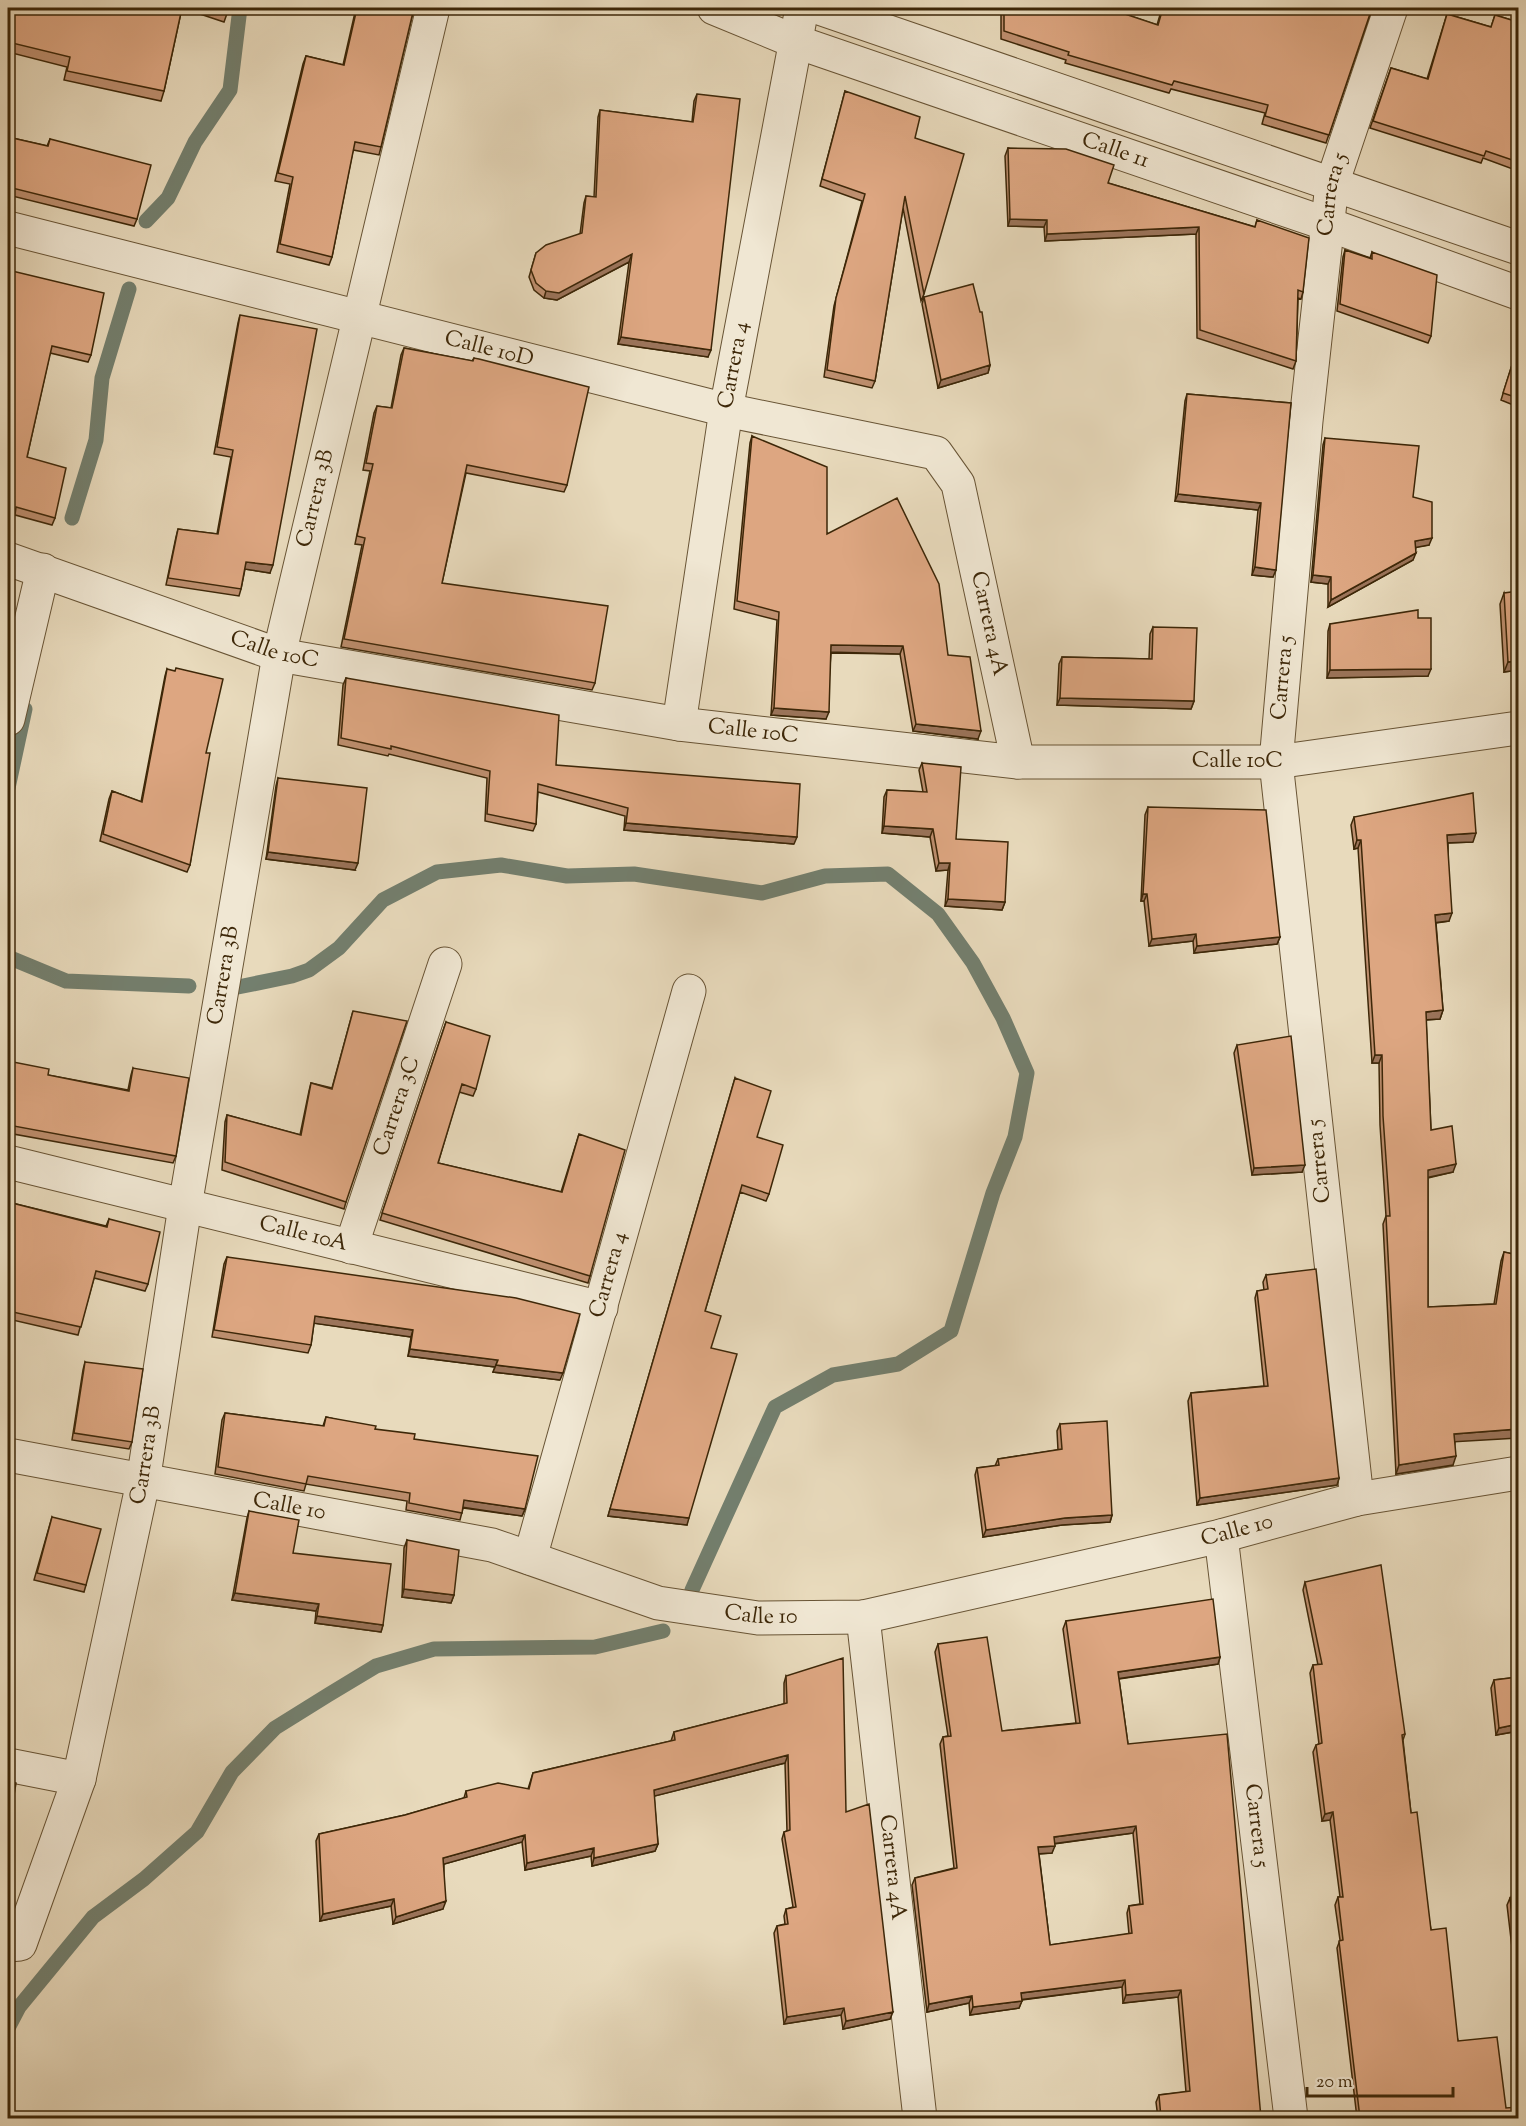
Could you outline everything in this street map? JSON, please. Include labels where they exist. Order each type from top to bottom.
[{"type":"street","name":"Carrera 3B","points":[[14,1944],[79,1779],[143,1482],[185,1206],[279,655],[433,8]]},
{"type":"street","name":"Carrera 4","points":[[679,724],[726,410],[802,8]]},
{"type":"street","name":"Calle 11","points":[[819,8],[1518,248]]},
{"type":"street","name":"Carrera 5","points":[[1357,1499],[1276,762],[1332,184],[1391,8]]},
{"type":"street","name":"Calle 11","points":[[734,11],[794,41],[1327,224],[1518,293]]},
{"type":"street","name":"Calle 10D","points":[[8,228],[726,410],[936,453],[958,484]]},
{"type":"street","name":"Carrera 4A","points":[[958,484],[1018,762]]},
{"type":"street","name":"Calle 10C","points":[[8,559],[279,655],[679,724],[1018,762],[1276,762],[1518,728]]},
{"type":"street","points":[[8,719],[43,570]]},
{"type":"street","name":"Carrera 3C","points":[[351,1247],[445,964]]},
{"type":"street","name":"Carrera 4","points":[[530,1558],[689,991]]},
{"type":"street","name":"Calle 10A","points":[[8,1162],[601,1308]]},
{"type":"street","name":"Calle 10","points":[[8,1455],[143,1482],[492,1545],[658,1603],[758,1618],[863,1617],[1221,1536],[1357,1499],[1518,1473]]},
{"type":"street","name":"Carrera 5","points":[[1221,1536],[1291,2118]]},
{"type":"street","name":"Carrera 4A","points":[[863,1617],[920,2118]]},
{"type":"street","points":[[8,1765],[79,1779]]},
{"type":"building","points":[[8,8],[182,8],[164,91],[67,71],[70,57],[8,42]]},
{"type":"building","points":[[213,8],[229,8],[228,13]]},
{"type":"building","points":[[357,8],[414,8],[381,147],[355,142],[332,257],[280,244],[293,177],[278,173],[306,56],[344,65]]},
{"type":"building","points":[[1004,8],[1107,8],[1158,25],[1163,8],[1206,8],[1227,14],[1229,8],[1254,13],[1256,8],[1372,8],[1329,135],[1265,116],[1268,105],[1174,81],[1172,85],[1068,55],[1069,52],[1004,31]]},
{"type":"building","points":[[1447,14],[1491,27],[1495,15],[1518,22],[1518,162],[1486,151],[1484,156],[1373,121],[1391,68],[1428,79]]},
{"type":"building","points":[[845,91],[920,117],[915,138],[964,154],[924,294],[905,196],[875,381],[827,370],[836,298],[865,194],[822,179]]},
{"type":"building","points":[[697,94],[740,99],[711,350],[621,337],[632,254],[559,293],[546,291],[536,283],[531,270],[536,253],[546,245],[582,233],[586,196],[596,197],[600,110],[693,122]]},
{"type":"building","points":[[8,137],[48,146],[50,139],[151,165],[137,219],[8,187]]},
{"type":"building","points":[[1008,148],[1066,149],[1114,165],[1108,183],[1255,227],[1257,220],[1309,238],[1303,292],[1298,290],[1296,361],[1200,330],[1199,227],[1047,234],[1047,220],[1010,219]]},
{"type":"building","points":[[1345,250],[1372,259],[1372,252],[1437,275],[1431,336],[1340,304]]},
{"type":"building","points":[[8,270],[104,293],[91,355],[52,346],[27,457],[66,468],[55,518],[16,507],[15,515],[8,512]]},
{"type":"building","points":[[973,284],[980,312],[982,312],[990,365],[941,380],[924,297]]},
{"type":"building","points":[[240,315],[317,329],[273,565],[246,562],[241,589],[168,578],[178,529],[218,534],[233,450],[217,447]]},
{"type":"building","points":[[1518,346],[1518,398],[1503,393]]},
{"type":"building","points":[[404,348],[473,361],[474,358],[479,359],[589,387],[567,485],[467,465],[442,583],[608,606],[595,683],[344,639],[365,538],[357,536],[373,464],[366,463],[377,406],[392,408]]},
{"type":"building","points":[[1187,394],[1291,403],[1276,570],[1255,567],[1261,503],[1178,494]]},
{"type":"building","points":[[752,436],[827,467],[827,534],[897,498],[939,584],[948,655],[970,657],[981,731],[916,724],[903,646],[831,645],[829,712],[774,708],[779,612],[737,601]]},
{"type":"building","points":[[1325,438],[1419,446],[1413,497],[1432,502],[1432,538],[1415,541],[1416,553],[1331,600],[1331,577],[1313,575]]},
{"type":"building","points":[[1518,591],[1518,661],[1508,662],[1504,593]]},
{"type":"building","points":[[1418,610],[1418,618],[1431,618],[1431,669],[1330,670],[1330,624]]},
{"type":"building","points":[[1153,627],[1197,628],[1194,701],[1060,698],[1062,657],[1152,659]]},
{"type":"building","points":[[176,668],[223,679],[206,753],[210,753],[190,865],[103,834],[112,791],[142,802],[167,669],[175,671]]},
{"type":"building","points":[[346,678],[559,715],[556,765],[800,784],[797,837],[626,823],[628,808],[538,784],[536,824],[487,814],[490,771],[391,746],[391,749],[341,738]]},
{"type":"building","points":[[922,763],[961,767],[956,839],[1008,842],[1005,902],[948,899],[950,863],[939,863],[933,829],[884,826],[887,790],[927,792]]},
{"type":"building","points":[[278,778],[367,788],[358,863],[268,852]]},
{"type":"building","points":[[1473,793],[1476,833],[1447,835],[1452,913],[1435,915],[1443,1010],[1426,1012],[1431,1130],[1452,1126],[1456,1164],[1428,1170],[1428,1307],[1496,1304],[1504,1252],[1518,1255],[1518,1429],[1454,1434],[1456,1456],[1399,1465],[1386,1216],[1390,1216],[1383,1116],[1382,1055],[1375,1055],[1361,840],[1357,840],[1354,817]]},
{"type":"building","points":[[1148,807],[1266,810],[1280,937],[1197,946],[1196,934],[1152,939],[1147,894],[1143,894]]},
{"type":"building","points":[[353,1011],[407,1021],[346,1202],[225,1162],[227,1115],[301,1135],[311,1083],[332,1089]]},
{"type":"building","points":[[446,1022],[490,1036],[476,1089],[462,1084],[438,1163],[562,1192],[579,1134],[625,1150],[590,1276],[382,1213]]},
{"type":"building","points":[[1291,1036],[1305,1165],[1254,1168],[1237,1045]]},
{"type":"building","points":[[8,1061],[49,1069],[48,1075],[129,1091],[133,1068],[189,1078],[176,1156],[8,1125]]},
{"type":"building","points":[[735,1078],[771,1091],[757,1137],[783,1145],[769,1194],[742,1185],[705,1311],[721,1316],[711,1348],[737,1354],[689,1518],[610,1509]]},
{"type":"building","points":[[8,1202],[107,1227],[109,1219],[160,1232],[148,1284],[96,1271],[81,1327],[8,1311]]},
{"type":"building","points":[[227,1257],[516,1298],[580,1314],[563,1373],[496,1365],[498,1360],[410,1349],[413,1330],[315,1316],[311,1345],[214,1330]]},
{"type":"building","points":[[1316,1269],[1339,1478],[1200,1498],[1191,1393],[1268,1386],[1257,1291],[1268,1289],[1266,1275]]},
{"type":"building","points":[[85,1362],[143,1369],[132,1442],[74,1433]]},
{"type":"building","points":[[225,1413],[324,1426],[326,1417],[376,1426],[375,1429],[415,1434],[414,1439],[538,1456],[525,1509],[464,1500],[462,1513],[409,1503],[410,1493],[308,1476],[306,1484],[218,1467]]},
{"type":"building","points":[[1107,1421],[1112,1515],[1065,1518],[986,1530],[977,1468],[999,1465],[998,1459],[1062,1449],[1060,1424]]},
{"type":"building","points":[[249,1511],[299,1520],[293,1553],[391,1564],[383,1625],[317,1616],[319,1604],[235,1593]]},
{"type":"building","points":[[52,1517],[101,1529],[86,1585],[37,1573]]},
{"type":"building","points":[[407,1540],[459,1550],[454,1595],[404,1589]]},
{"type":"building","points":[[1381,1565],[1405,1734],[1402,1735],[1411,1813],[1417,1812],[1431,1930],[1446,1928],[1458,2041],[1497,2037],[1506,2108],[1518,2107],[1518,2118],[1360,2118],[1339,1941],[1343,1940],[1338,1897],[1343,1897],[1333,1812],[1325,1814],[1316,1745],[1322,1743],[1313,1665],[1322,1664],[1305,1582]]},
{"type":"building","points":[[1213,1599],[1220,1657],[1118,1672],[1128,1744],[1227,1734],[1261,2118],[1161,2118],[1159,2095],[1190,2091],[1181,1990],[1126,1995],[1125,1980],[1021,1993],[1022,2001],[973,2007],[972,1996],[929,2004],[915,1878],[957,1868],[943,1737],[951,1736],[938,1644],[987,1637],[1002,1731],[1080,1723],[1066,1621]],"holes":[[[1136,1826],[1143,1904],[1129,1906],[1132,1933],[1050,1945],[1038,1847],[1055,1846],[1054,1837]]]},
{"type":"building","points":[[843,1658],[846,1812],[869,1804],[893,2012],[846,2021],[844,2008],[787,2017],[777,1926],[788,1924],[786,1909],[796,1907],[784,1832],[790,1830],[788,1755],[654,1790],[658,1844],[594,1858],[594,1848],[527,1863],[525,1835],[443,1858],[446,1901],[396,1917],[394,1899],[323,1914],[319,1834],[405,1815],[467,1797],[466,1791],[498,1783],[529,1789],[533,1773],[675,1740],[674,1732],[787,1703],[786,1676]]},
{"type":"building","points":[[1518,1677],[1518,1724],[1499,1728],[1494,1680]]},
{"type":"building","points":[[8,1781],[16,1783],[10,1819],[8,1818]]},
{"type":"building","points":[[1518,1897],[1518,1948],[1516,1948],[1510,1898]]},
{"type":"waterway","points":[[146,221],[168,198],[195,142],[230,90],[240,8]]},
{"type":"waterway","points":[[72,518],[96,440],[102,378],[129,289]]},
{"type":"waterway","points":[[8,788],[25,709]]},
{"type":"waterway","points":[[238,987],[292,976],[309,970],[339,948],[383,900],[437,872],[501,865],[567,876],[634,874],[762,893],[825,876],[888,874],[938,914],[973,963],[1003,1018],[1027,1073],[1015,1137],[993,1193],[951,1331],[898,1364],[833,1375],[775,1407],[692,1590]]},
{"type":"waterway","points":[[8,957],[66,981],[189,986]]},
{"type":"waterway","points":[[8,2028],[19,2007],[93,1917],[144,1879],[197,1832],[232,1772],[275,1728],[328,1695],[376,1666],[434,1649],[595,1647],[663,1631]]}]
